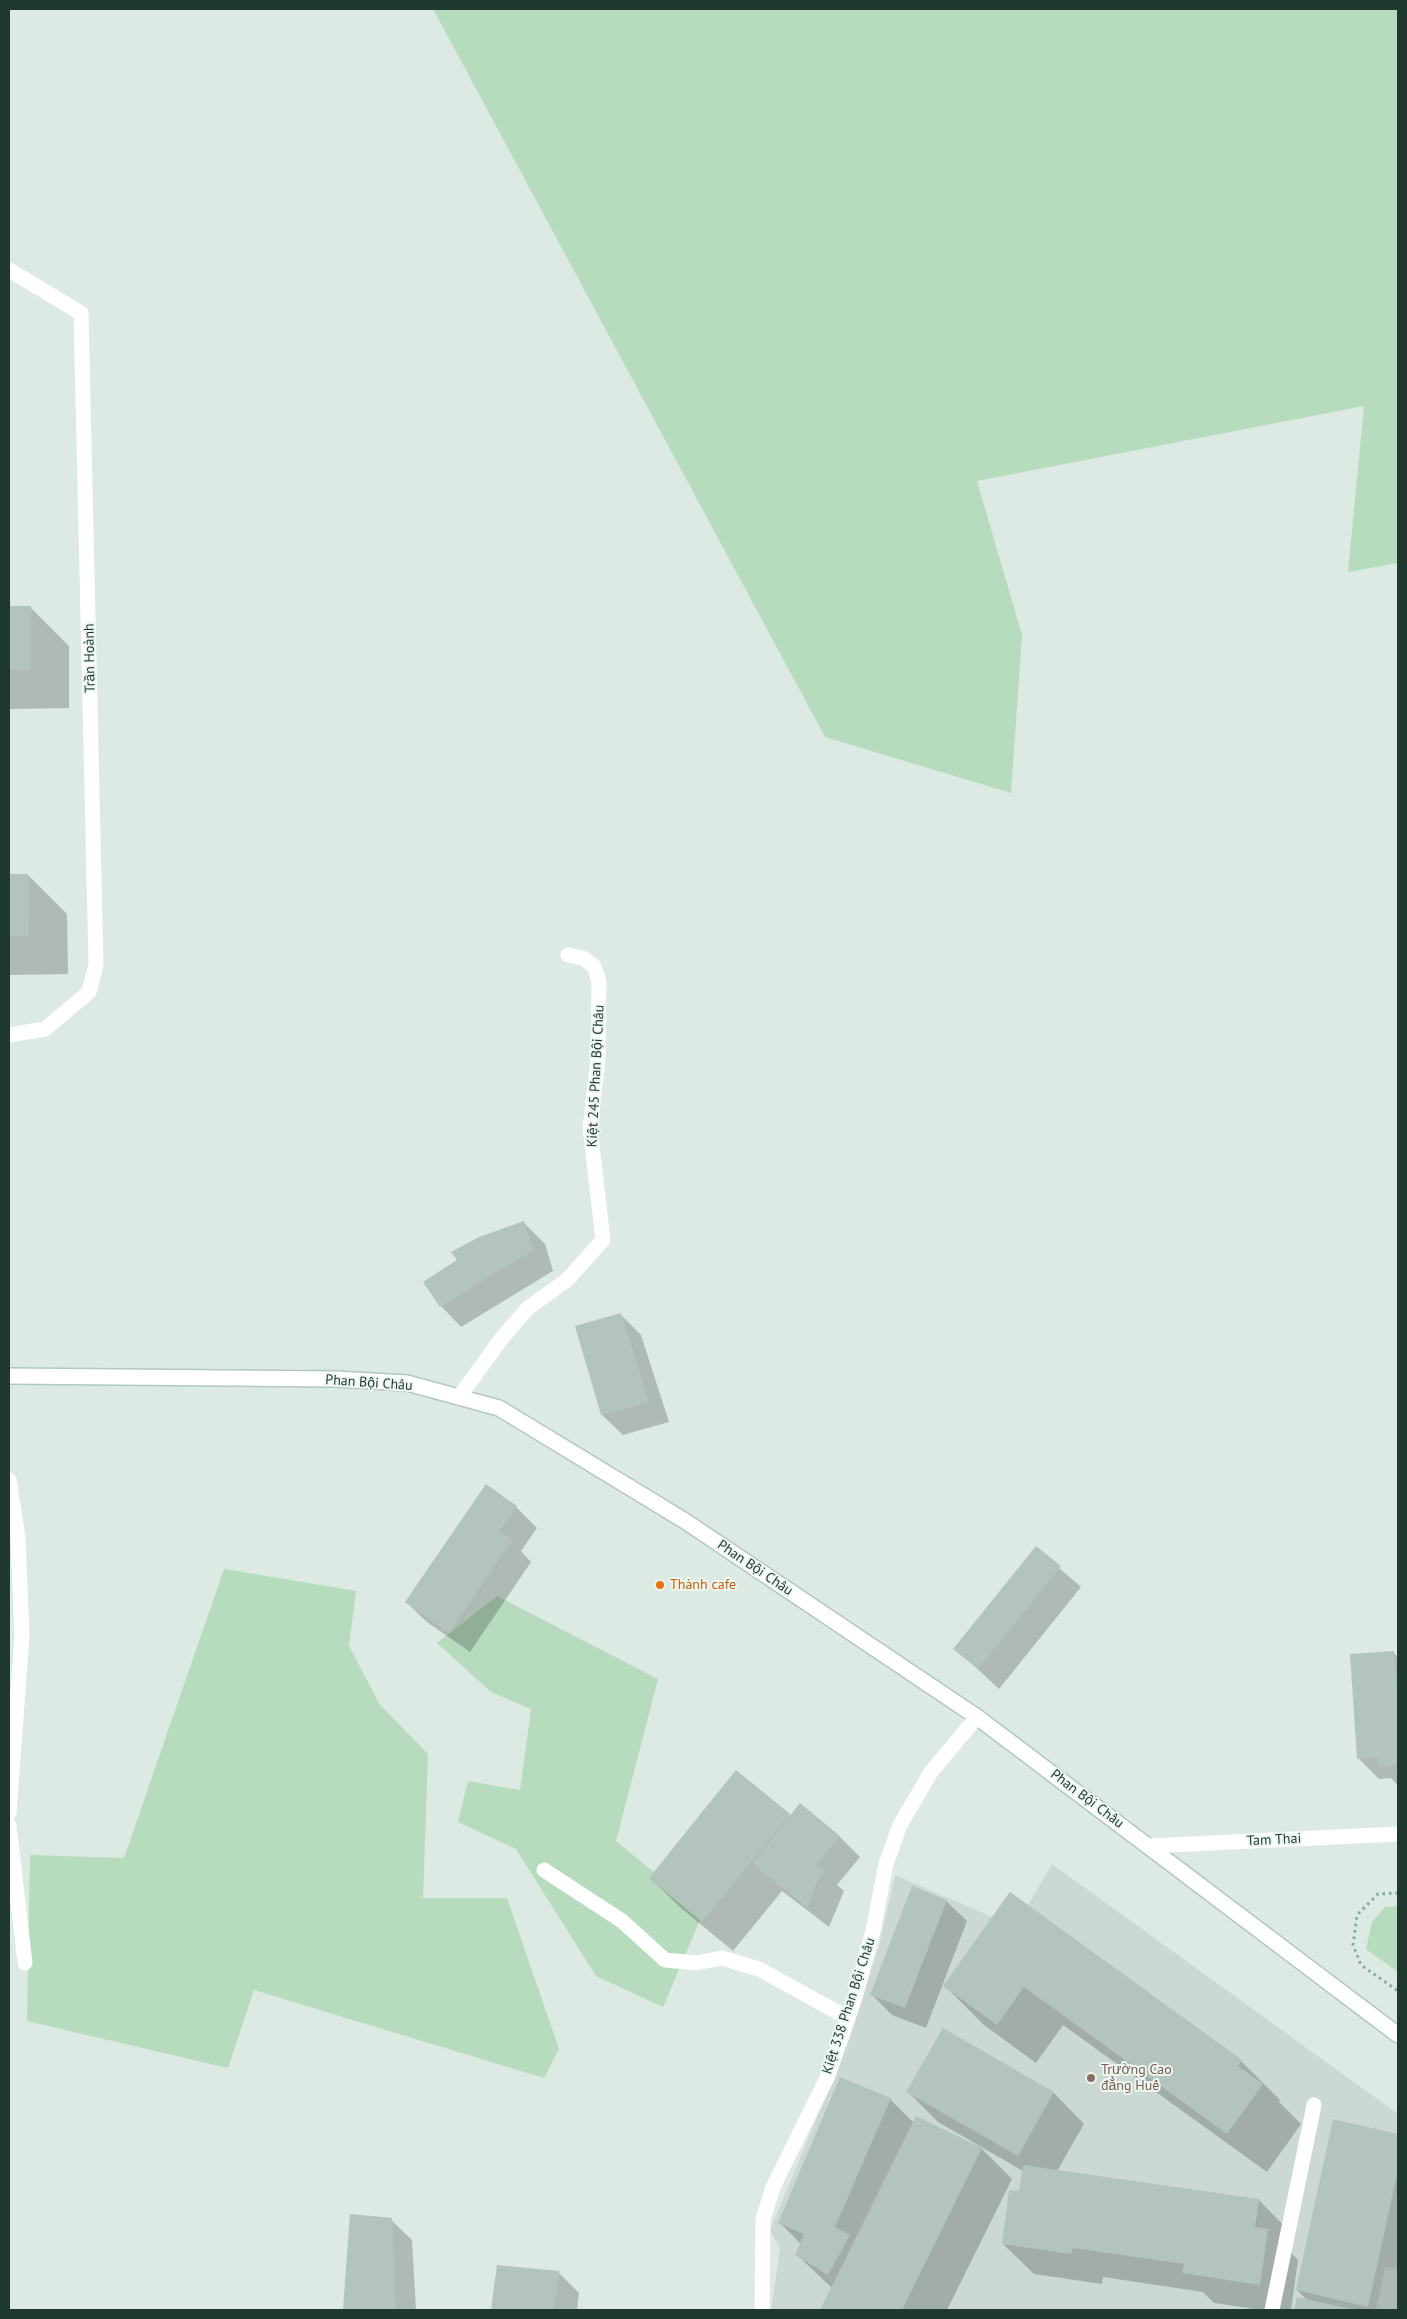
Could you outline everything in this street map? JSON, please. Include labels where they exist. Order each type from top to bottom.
[{"type":"street","name":"Trần Hoành","points":[[9,270],[81,313],[96,965],[89,992],[45,1029],[9,1036]]},
{"type":"street","name":"Kiệt 245 Phan Bội Châu","points":[[459,1397],[502,1338],[528,1308],[566,1280],[603,1240],[590,1128],[598,1060],[599,981],[594,966],[583,958],[568,955]]},
{"type":"street","name":"Phan Bội Châu","points":[[9,1376],[344,1380],[407,1383],[500,1408],[685,1521],[977,1717],[1398,2035]]},
{"type":"street","points":[[9,1480],[22,1636],[9,1812]]},
{"type":"street","name":"Kiệt 338 Phan Bội Châu","points":[[762,2310],[763,2219],[773,2187],[827,2078],[848,2018],[873,1931],[886,1864],[900,1825],[930,1772],[977,1717]]},
{"type":"street","points":[[9,1825],[25,1963]]},
{"type":"street","name":"Tam Thai","points":[[1149,1846],[1398,1834]]},
{"type":"street","points":[[544,1870],[622,1921],[665,1960],[696,1963],[722,1958],[759,1969],[848,2018]]},
{"type":"street","points":[[1272,2310],[1314,2105]]},
{"type":"path","points":[[1398,1893],[1378,1894],[1357,1915],[1353,1945],[1361,1965],[1398,1991]]},
{"type":"shaded area","name":"Trường Cao đẳng Huế","points":[[1052,1864],[1398,2114],[1398,2269],[1385,2267],[1376,2310],[771,2310],[780,2249],[770,2230],[849,2041],[880,1942],[895,1875],[992,1917],[1010,1892],[1028,1905]]},
{"type":"green space","points":[[433,9],[1398,9],[1398,563],[1348,572],[1364,406],[977,481],[1022,635],[1011,793],[825,737]]},
{"type":"green space","points":[[224,1569],[356,1591],[349,1646],[380,1705],[428,1754],[423,1898],[507,1898],[559,2049],[544,2078],[254,1990],[228,2068],[27,2021],[30,1855],[124,1858]]},
{"type":"green space","points":[[497,1596],[658,1679],[616,1841],[703,1913],[663,2007],[596,1976],[516,1849],[458,1822],[468,1781],[520,1790],[531,1709],[491,1692],[437,1643]]},
{"type":"green space","points":[[1398,1906],[1398,1972],[1366,1949],[1372,1922],[1385,1907]]},
{"type":"building","points":[[9,606],[31,606],[31,670],[9,670]]},
{"type":"building","points":[[9,874],[28,874],[29,936],[9,936]]},
{"type":"building","points":[[524,1221],[533,1250],[440,1307],[423,1282],[457,1260],[451,1252],[479,1237]]},
{"type":"building","points":[[621,1313],[649,1402],[601,1415],[575,1326]]},
{"type":"building","points":[[486,1484],[517,1506],[499,1532],[512,1540],[449,1633],[405,1602]]},
{"type":"building","points":[[1036,1546],[1061,1566],[978,1669],[953,1649]]},
{"type":"building","points":[[1394,1651],[1398,1708],[1398,1765],[1378,1767],[1377,1757],[1357,1759],[1350,1654]]},
{"type":"building","points":[[736,1770],[790,1814],[702,1922],[649,1878]]},
{"type":"building","points":[[800,1803],[840,1836],[817,1864],[824,1870],[816,1884],[808,1908],[752,1864]]},
{"type":"building","points":[[912,1886],[947,1900],[905,2008],[870,1995]]},
{"type":"building","points":[[1010,1892],[1242,2060],[1238,2066],[1263,2084],[1227,2134],[1024,1987],[997,2025],[943,1986]]},
{"type":"building","points":[[943,2028],[1054,2092],[1018,2156],[906,2092]]},
{"type":"building","points":[[840,2077],[891,2098],[835,2227],[850,2235],[828,2275],[795,2255],[804,2234],[778,2223]]},
{"type":"building","points":[[916,2116],[982,2148],[902,2310],[820,2310]]},
{"type":"building","points":[[1333,2119],[1398,2134],[1398,2170],[1368,2307],[1296,2290]]},
{"type":"building","points":[[1023,2165],[1259,2199],[1255,2227],[1268,2229],[1260,2285],[1182,2273],[1184,2264],[1073,2248],[1071,2254],[1002,2244],[1009,2190],[1019,2191]]},
{"type":"building","points":[[350,2214],[392,2218],[396,2310],[343,2310]]},
{"type":"building","points":[[497,2265],[559,2271],[554,2310],[491,2310]]},
{"type":"building","points":[[1297,2297],[1351,2309],[1351,2310],[1294,2310]]},
{"type":"place","name":"Thành cafe","points":[[660,1585]]},
{"type":"place","name":"Trường Cao đẳng Huế","points":[[1091,2078]]}]
